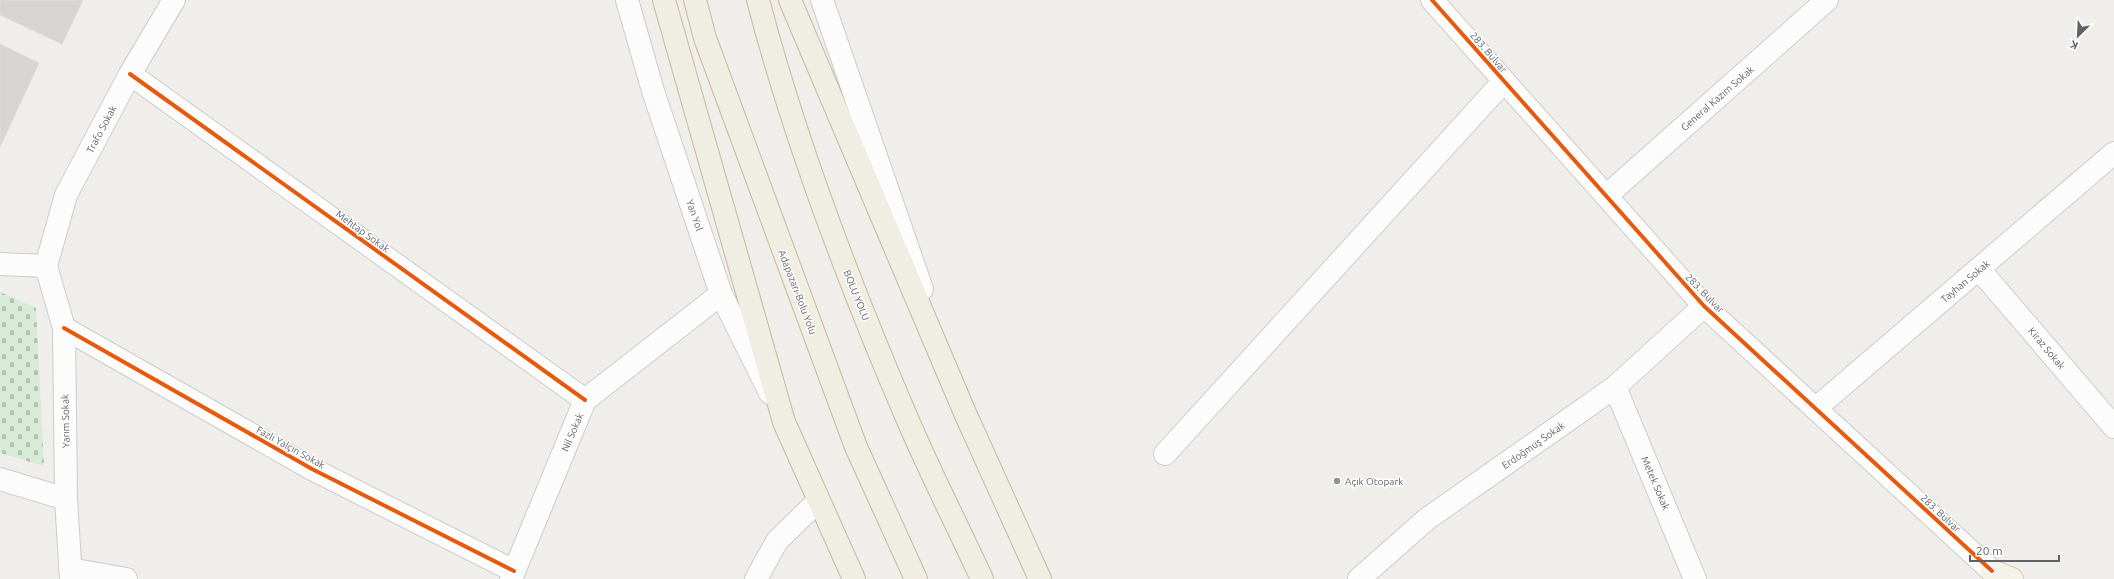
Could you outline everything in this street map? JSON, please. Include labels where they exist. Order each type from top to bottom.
[{"type":"highway","points":[[664,0],[784,422],[854,579]]},
{"type":"highway","name":"Adapazarı-Bolu Yolu","points":[[695,0],[705,38],[856,447],[916,579]]},
{"type":"highway","name":"BOLU YOLU","points":[[758,0],[770,47],[832,234],[910,424],[982,579]]},
{"type":"highway","points":[[790,0],[965,413],[1040,579]]},
{"type":"main road","points":[[1998,576],[2012,579]]},
{"type":"street","name":"Trafo Sokak","points":[[46,266],[66,195],[130,74],[174,0]]},
{"type":"street","name":"Yan Yol","points":[[627,0],[653,91],[721,294],[784,422]]},
{"type":"street","points":[[822,0],[965,413]]},
{"type":"street","name":"283. Bulvar","points":[[1432,0],[1704,306],[1998,576]]},
{"type":"street","name":"General Kazım Sokak","points":[[1606,196],[1828,0]]},
{"type":"street","name":"Mehtap Sokak","points":[[130,74],[586,400]]},
{"type":"street","points":[[1165,454],[1504,81]]},
{"type":"street","name":"Tayhan Sokak","points":[[1816,408],[2114,152]]},
{"type":"street","points":[[0,264],[46,266]]},
{"type":"street","name":"Yarım Sokak","points":[[46,266],[64,328],[66,499],[70,574]]},
{"type":"street","name":"Kiraz Sokak","points":[[1979,269],[2114,427]]},
{"type":"street","name":"Nil Sokak","points":[[512,575],[586,400],[721,294]]},
{"type":"street","name":"Erdoğmuş Sokak","points":[[1359,579],[1427,519],[1616,387],[1704,306]]},
{"type":"street","name":"Fazlı Yalçın Sokak","points":[[64,328],[312,469],[512,575]]},
{"type":"street","name":"Metek Sokak","points":[[1616,387],[1695,579]]},
{"type":"street","points":[[0,479],[66,499]]},
{"type":"street","points":[[756,579],[777,541],[818,501]]},
{"type":"street","points":[[70,574],[126,579]]},
{"type":"green space","points":[[0,292],[36,308],[44,466],[0,453]]},
{"type":"building","points":[[0,0],[83,0],[62,44],[0,15]]},
{"type":"building","points":[[0,44],[39,63],[0,147]]},
{"type":"cycle path","points":[[1432,0],[1704,306],[1992,571]]},
{"type":"cycle path","points":[[130,74],[585,400]]},
{"type":"cycle path","points":[[64,328],[312,469],[514,571]]},
{"type":"place","name":"Açık Otopark","points":[[1337,481]]}]
